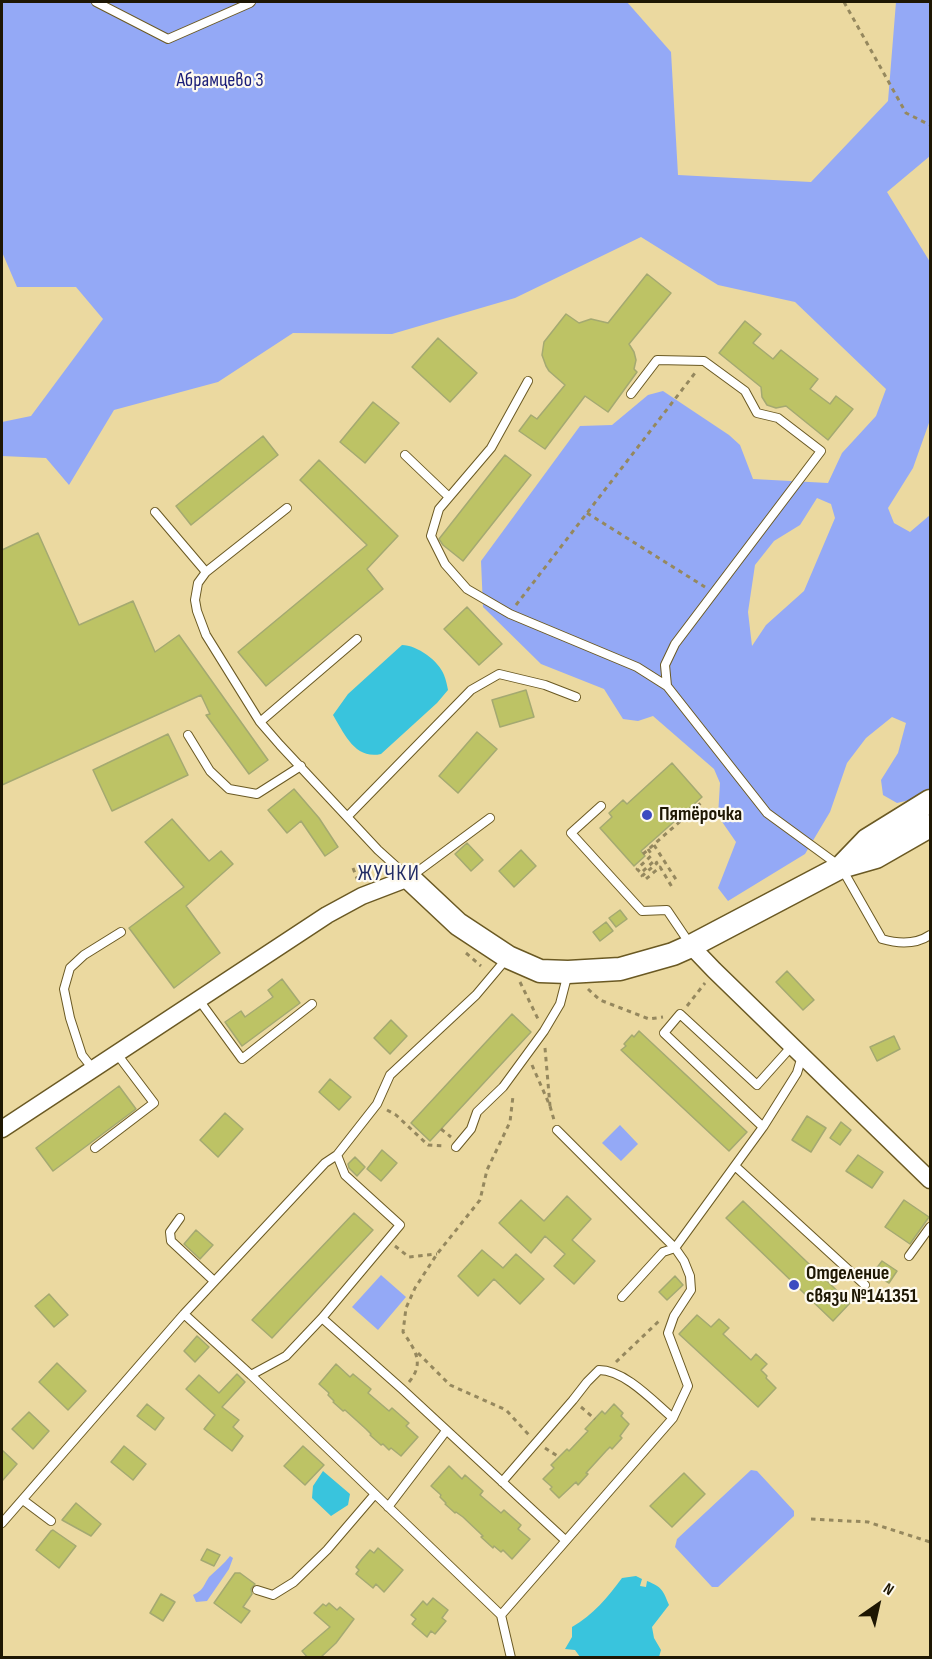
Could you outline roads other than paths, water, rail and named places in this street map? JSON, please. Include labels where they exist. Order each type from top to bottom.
[{"type":"street","points":[[841,867],[867,840],[930,801]]},
{"type":"street","points":[[2,1128],[327,915],[362,896],[409,878],[459,924],[508,957],[540,971],[620,969],[673,954],[691,946],[841,867],[876,857],[930,826]]},
{"type":"street","points":[[691,946],[930,1180]]},
{"type":"lane","points":[[96,2],[168,39],[251,2]]},
{"type":"lane","points":[[631,394],[657,360],[704,361],[745,391],[757,413],[778,418],[821,452],[675,644],[665,665],[667,686]]},
{"type":"lane","points":[[528,381],[491,448],[439,509],[431,536],[445,564],[467,589],[510,614],[637,667],[667,686],[767,813],[841,867],[882,939],[899,944],[922,940],[930,935]]},
{"type":"lane","points":[[405,455],[449,497]]},
{"type":"lane","points":[[287,508],[206,572],[198,584],[195,600],[206,635],[260,722],[378,850],[409,878],[490,818]]},
{"type":"lane","points":[[155,512],[206,572]]},
{"type":"lane","points":[[260,722],[357,639]]},
{"type":"lane","points":[[347,817],[471,690],[499,674],[544,685],[576,697]]},
{"type":"lane","points":[[188,735],[210,771],[229,789],[257,794],[301,766]]},
{"type":"lane","points":[[601,806],[571,833],[642,911],[667,910],[691,946]]},
{"type":"lane","points":[[93,1069],[82,1054],[70,1018],[64,989],[70,969],[84,955],[121,932]]},
{"type":"lane","points":[[2,1523],[184,1314],[325,1163],[336,1155],[377,1104],[390,1075],[476,995],[508,957]]},
{"type":"lane","points":[[456,1147],[471,1129],[477,1112],[503,1087],[528,1055],[560,1004],[568,972]]},
{"type":"lane","points":[[198,1000],[242,1059],[312,1004]]},
{"type":"lane","points":[[763,1127],[664,1033],[680,1014],[758,1084],[797,1051]]},
{"type":"lane","points":[[622,1297],[663,1252],[675,1248],[763,1127],[797,1073],[797,1051]]},
{"type":"lane","points":[[95,1148],[154,1103],[117,1054]]},
{"type":"lane","points":[[501,1615],[674,1418],[688,1386],[668,1333],[674,1316],[691,1290],[690,1276],[684,1261],[675,1248],[557,1130]]},
{"type":"lane","points":[[251,1375],[286,1356],[322,1318],[400,1225],[345,1175],[336,1155]]},
{"type":"lane","points":[[735,1166],[865,1285]]},
{"type":"lane","points":[[180,1218],[170,1232],[171,1241],[214,1281]]},
{"type":"lane","points":[[909,1256],[930,1227]]},
{"type":"lane","points":[[184,1314],[251,1375],[501,1615],[511,1658]]},
{"type":"lane","points":[[322,1318],[565,1540]]},
{"type":"lane","points":[[502,1482],[599,1370],[608,1370],[626,1379],[674,1418]]},
{"type":"lane","points":[[388,1507],[446,1431]]},
{"type":"lane","points":[[256,1590],[273,1595],[294,1582],[327,1550],[375,1494]]},
{"type":"lane","points":[[23,1500],[51,1521]]},
{"type":"place","name":"Пятёрочка","points":[[647,815]]},
{"type":"place","name":"Отделение связи №141351","points":[[794,1285]]},
{"type":"district","name":"ЖУЧКИ","points":[[389,874]]},
{"type":"park label","name":"Абрамцево 3","points":[[220,81]]}]
